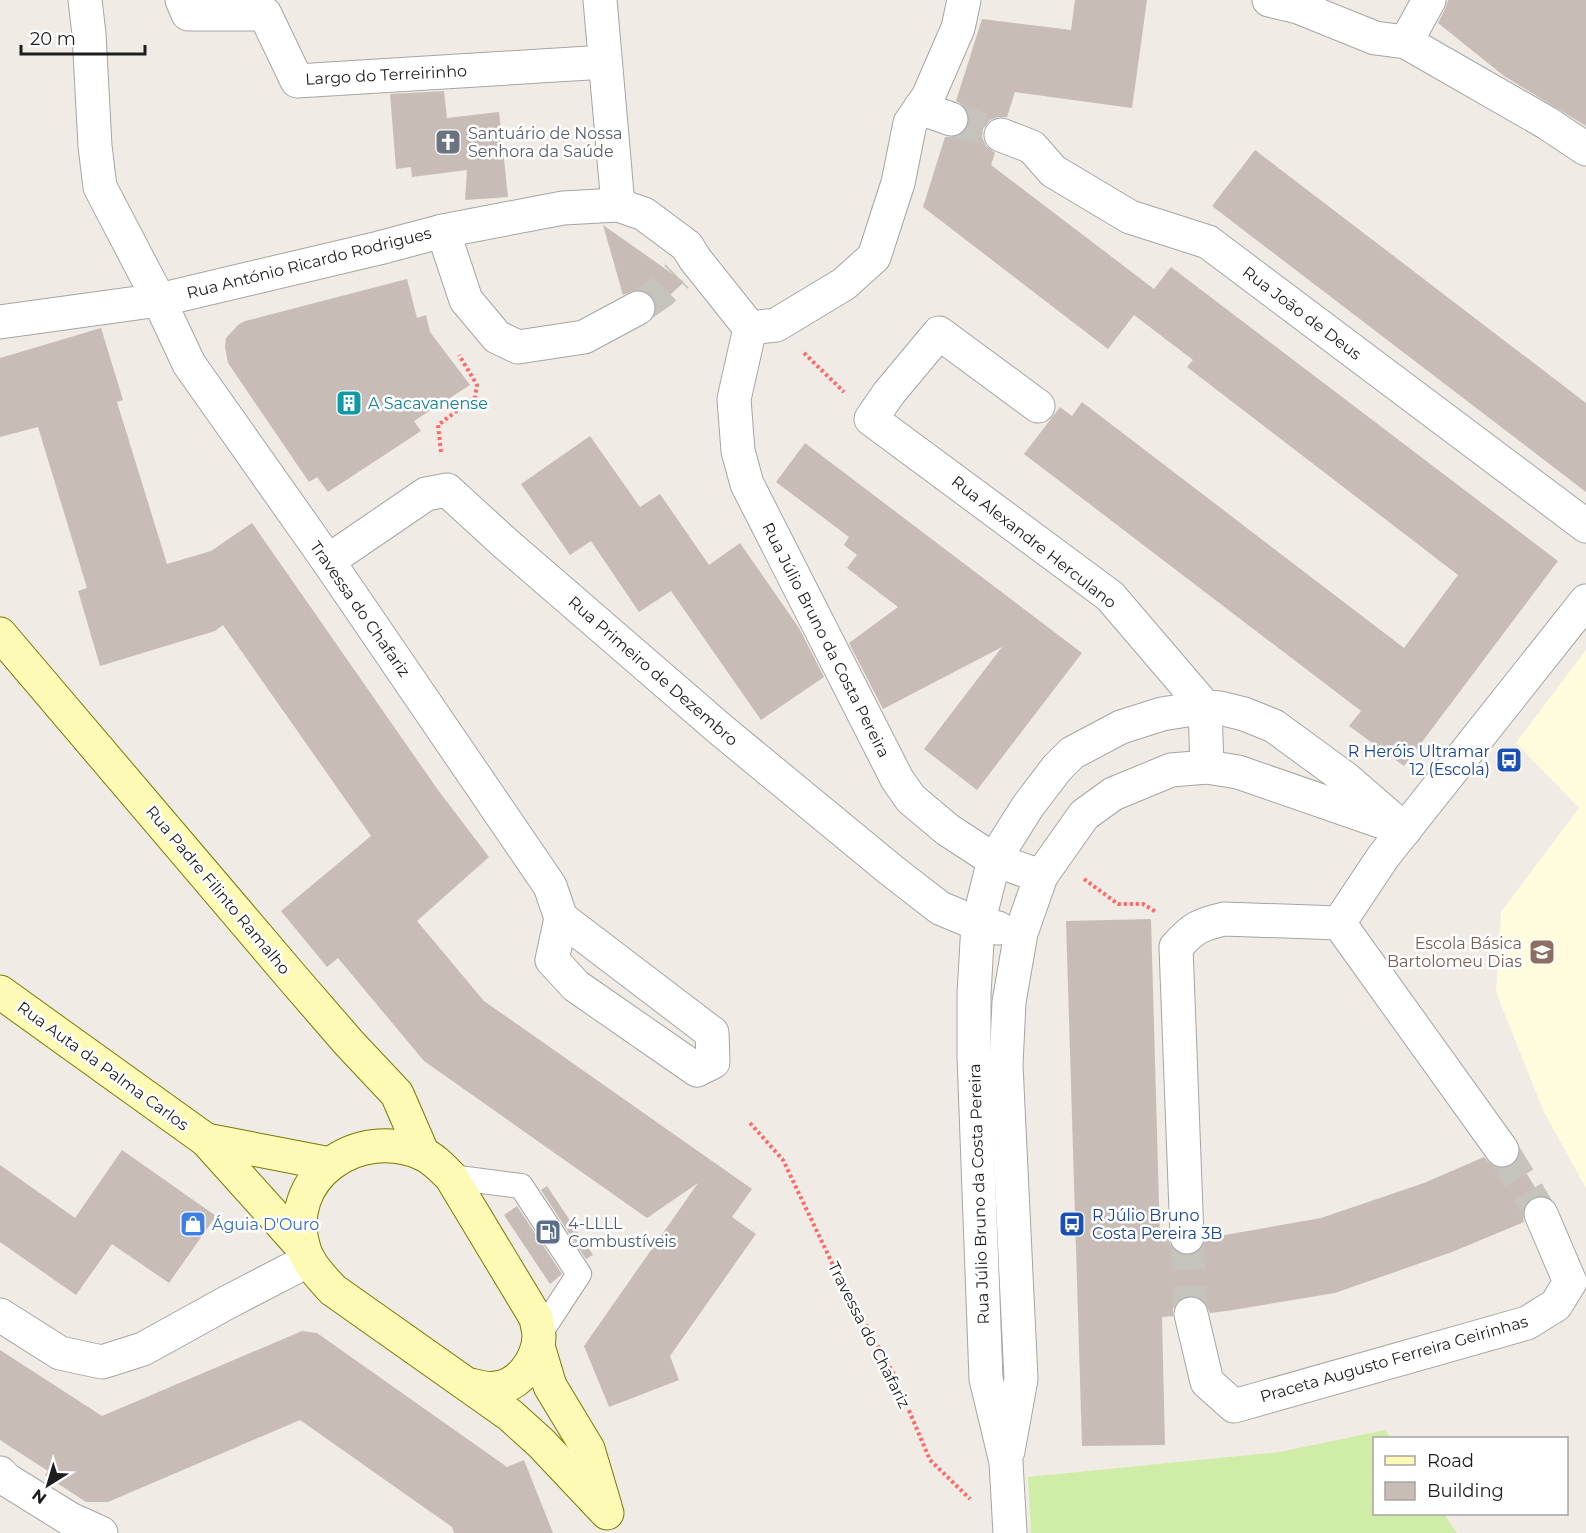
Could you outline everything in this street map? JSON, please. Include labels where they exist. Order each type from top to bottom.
[{"type":"street","name":"Travessa do Chafariz","points":[[85,0],[100,187],[159,300],[189,364],[328,561],[550,886],[561,918]]},
{"type":"street","name":"Largo do Terreirinho","points":[[182,0],[188,14],[265,14],[297,81],[605,63]]},
{"type":"street","points":[[600,0],[618,205],[644,214],[687,246],[686,267],[763,326],[844,284],[874,257],[898,183],[910,123],[928,97],[958,28],[964,0]]},
{"type":"street","points":[[1269,0],[1298,7],[1375,38],[1406,42],[1547,123],[1586,149]]},
{"type":"street","points":[[1406,42],[1429,0]]},
{"type":"street","points":[[920,108],[951,119]]},
{"type":"street","name":"Rua João de Deus","points":[[1001,135],[1032,147],[1053,171],[1130,217],[1208,242],[1586,526]]},
{"type":"street","name":"Rua António Ricardo Rodrigues","points":[[0,322],[159,300],[443,231],[562,208],[618,205]]},
{"type":"street","points":[[443,231],[465,300],[497,337],[518,347],[584,337],[639,308]]},
{"type":"street","name":"Rua Júlio Bruno da Costa Pereira","points":[[763,326],[734,399],[738,451],[747,484],[897,778],[910,799],[928,815],[994,860],[1041,876]]},
{"type":"street","points":[[871,419],[889,393],[939,333],[1038,406]]},
{"type":"street","name":"Rua Alexandre Herculano","points":[[871,419],[1110,596],[1205,708]]},
{"type":"street","points":[[328,561],[426,494],[447,490]]},
{"type":"street","name":"Rua Primeiro de Dezembro","points":[[447,490],[711,721],[940,908],[978,924],[1021,933]]},
{"type":"street","points":[[1339,923],[1383,856],[1586,601]]},
{"type":"street","name":"Rua Padre Filinto Ramalho","points":[[0,634],[298,984],[397,1094],[423,1154]]},
{"type":"street","points":[[1205,708],[1220,708],[1244,714],[1274,726],[1345,778],[1405,830],[1238,772],[1207,767],[1205,708]]},
{"type":"street","name":"Rua Júlio Bruno da Costa Pereira","points":[[1010,1533],[1006,1462],[986,1379],[974,1056],[974,994],[978,924],[994,860],[1028,806],[1056,768],[1072,753],[1121,726],[1162,714],[1205,708]]},
{"type":"street","name":"Rua Júlio Bruno da Costa Pereira","points":[[1006,1462],[1021,1379],[1006,1065],[1009,1002],[1021,933],[1041,876],[1084,815],[1113,794],[1171,771],[1207,767]]},
{"type":"street","points":[[561,918],[712,1034],[713,1062],[697,1070],[576,986],[552,960],[561,918]]},
{"type":"street","points":[[1188,1237],[1176,947],[1190,931],[1207,923],[1224,919],[1339,923]]},
{"type":"street","points":[[1339,923],[1502,1149]]},
{"type":"street","name":"Rua Auta da Palma Carlos","points":[[0,992],[206,1140],[307,1255],[318,1274],[333,1290],[510,1415],[542,1443],[612,1523]]},
{"type":"street","name":"Rua Auta da Palma Carlos","points":[[206,1140],[330,1164]]},
{"type":"street","points":[[0,1315],[60,1353],[102,1362],[143,1349],[307,1255],[300,1226],[306,1194],[313,1182],[330,1164],[363,1148],[394,1146],[423,1154],[451,1177],[536,1318],[538,1341],[550,1386],[588,1449],[612,1523]]},
{"type":"street","name":"Praceta Augusto Ferreira Geirinhas","points":[[1191,1314],[1207,1382],[1234,1406],[1527,1323],[1556,1305],[1570,1282],[1541,1214]]},
{"type":"street","points":[[467,1384],[482,1388],[496,1388],[510,1384],[523,1373],[532,1360],[538,1341]]},
{"type":"street","points":[[0,1473],[7,1480],[70,1519],[101,1533]]},
{"type":"lane","points":[[451,1177],[521,1186],[579,1274],[538,1341]]},
{"type":"path","points":[[763,326],[871,419]]},
{"type":"path","points":[[447,490],[438,425],[475,398],[477,385],[454,348]]},
{"type":"path","points":[[1090,883],[1118,904],[1143,904]]},
{"type":"path","name":"Travessa do Chafariz","points":[[750,1123],[783,1160],[833,1265],[893,1373],[930,1460],[972,1501]]},
{"type":"shaded area","name":"Escola Básica Bartolomeu Dias","points":[[1586,650],[1586,1188],[1544,1112],[1496,992],[1501,912],[1579,808],[1516,743]]},
{"type":"green space","points":[[1385,1430],[1390,1437],[1373,1437],[1373,1515],[1445,1515],[1457,1533],[1031,1533],[1028,1477],[1280,1452]]},
{"type":"building","points":[[1075,0],[1147,0],[1132,108],[1015,92],[1007,117],[990,120],[983,129],[982,137],[986,146],[995,153],[991,165],[1154,289],[1171,267],[1558,561],[1404,766],[1349,726],[1361,711],[1024,454],[1060,407],[1072,416],[1082,402],[1404,648],[1458,575],[1187,367],[1193,360],[1134,315],[1108,349],[923,207],[945,137],[963,134],[969,125],[966,107],[956,101],[982,19],[1071,30]]},
{"type":"building","points":[[1448,0],[1586,0],[1586,126],[1504,76],[1438,23]]},
{"type":"building","name":"Santuário de Nossa Senhora da Saúde","points":[[444,91],[447,118],[499,112],[508,197],[465,200],[467,170],[412,177],[411,167],[396,169],[390,94]]},
{"type":"building","points":[[1255,150],[1586,403],[1586,492],[1212,206]]},
{"type":"building","points":[[603,225],[684,282],[657,307],[654,299],[647,292],[638,289],[623,295]]},
{"type":"building","name":"A Sacavanense","points":[[407,279],[417,318],[426,315],[430,332],[470,385],[414,421],[421,431],[328,492],[317,477],[309,482],[228,363],[226,338],[245,321]]},
{"type":"building","points":[[101,328],[123,400],[117,402],[167,564],[211,551],[252,523],[438,790],[489,857],[417,921],[484,1001],[752,1189],[732,1217],[756,1234],[670,1356],[679,1380],[609,1407],[584,1346],[698,1183],[647,1218],[424,1061],[338,958],[327,967],[281,911],[371,836],[223,625],[215,631],[100,666],[78,591],[87,588],[38,427],[0,437],[0,358]]},
{"type":"building","points":[[590,436],[640,507],[660,494],[709,565],[740,543],[799,628],[824,677],[761,720],[671,591],[639,612],[591,541],[570,555],[521,484]]},
{"type":"building","points":[[805,443],[1082,653],[977,790],[924,749],[1002,647],[883,709],[849,643],[898,607],[847,568],[857,555],[844,545],[849,537],[776,482]]},
{"type":"building","points":[[1151,919],[1160,1239],[1168,1238],[1171,1246],[1178,1253],[1187,1256],[1196,1253],[1203,1246],[1206,1236],[1225,1235],[1321,1218],[1424,1183],[1484,1157],[1494,1167],[1503,1169],[1512,1166],[1518,1159],[1540,1196],[1533,1197],[1526,1203],[1522,1212],[1524,1222],[1452,1252],[1335,1293],[1210,1313],[1205,1302],[1197,1296],[1187,1296],[1179,1300],[1173,1308],[1173,1316],[1162,1317],[1165,1445],[1082,1446],[1066,921]]},
{"type":"building","points":[[122,1150],[216,1216],[169,1283],[112,1244],[76,1295],[0,1242],[0,1165],[75,1218]]},
{"type":"building","points":[[547,1186],[593,1255],[586,1259],[541,1190]]},
{"type":"building","points":[[517,1206],[562,1274],[550,1284],[504,1215]]},
{"type":"building","points":[[302,1331],[317,1333],[507,1467],[524,1460],[553,1533],[454,1533],[452,1527],[300,1420],[108,1502],[86,1502],[45,1475],[48,1471],[0,1440],[0,1350],[102,1416]]},
{"type":"tunnel","points":[[951,119],[1001,135]]},
{"type":"tunnel","points":[[638,308],[661,292],[677,276]]},
{"type":"tunnel","points":[[1502,1150],[1541,1214]]},
{"type":"tunnel","points":[[1187,1237],[1191,1314]]},
{"type":"place","name":"Santuário de Nossa Senhora da Saúde","points":[[448,142]]},
{"type":"place","name":"A Sacavanense","points":[[349,403]]},
{"type":"place","name":"R Heróis Ultramar 12 (Escola)","points":[[1509,760]]},
{"type":"place","name":"Escola Básica Bartolomeu Dias","points":[[1542,952]]},
{"type":"place","name":"Águia D'Ouro","points":[[193,1224]]},
{"type":"place","name":"R Júlio Bruno Costa Pereira 3B","points":[[1072,1224]]},
{"type":"place","name":"4-LLLL Combustíveis","points":[[548,1232]]}]
